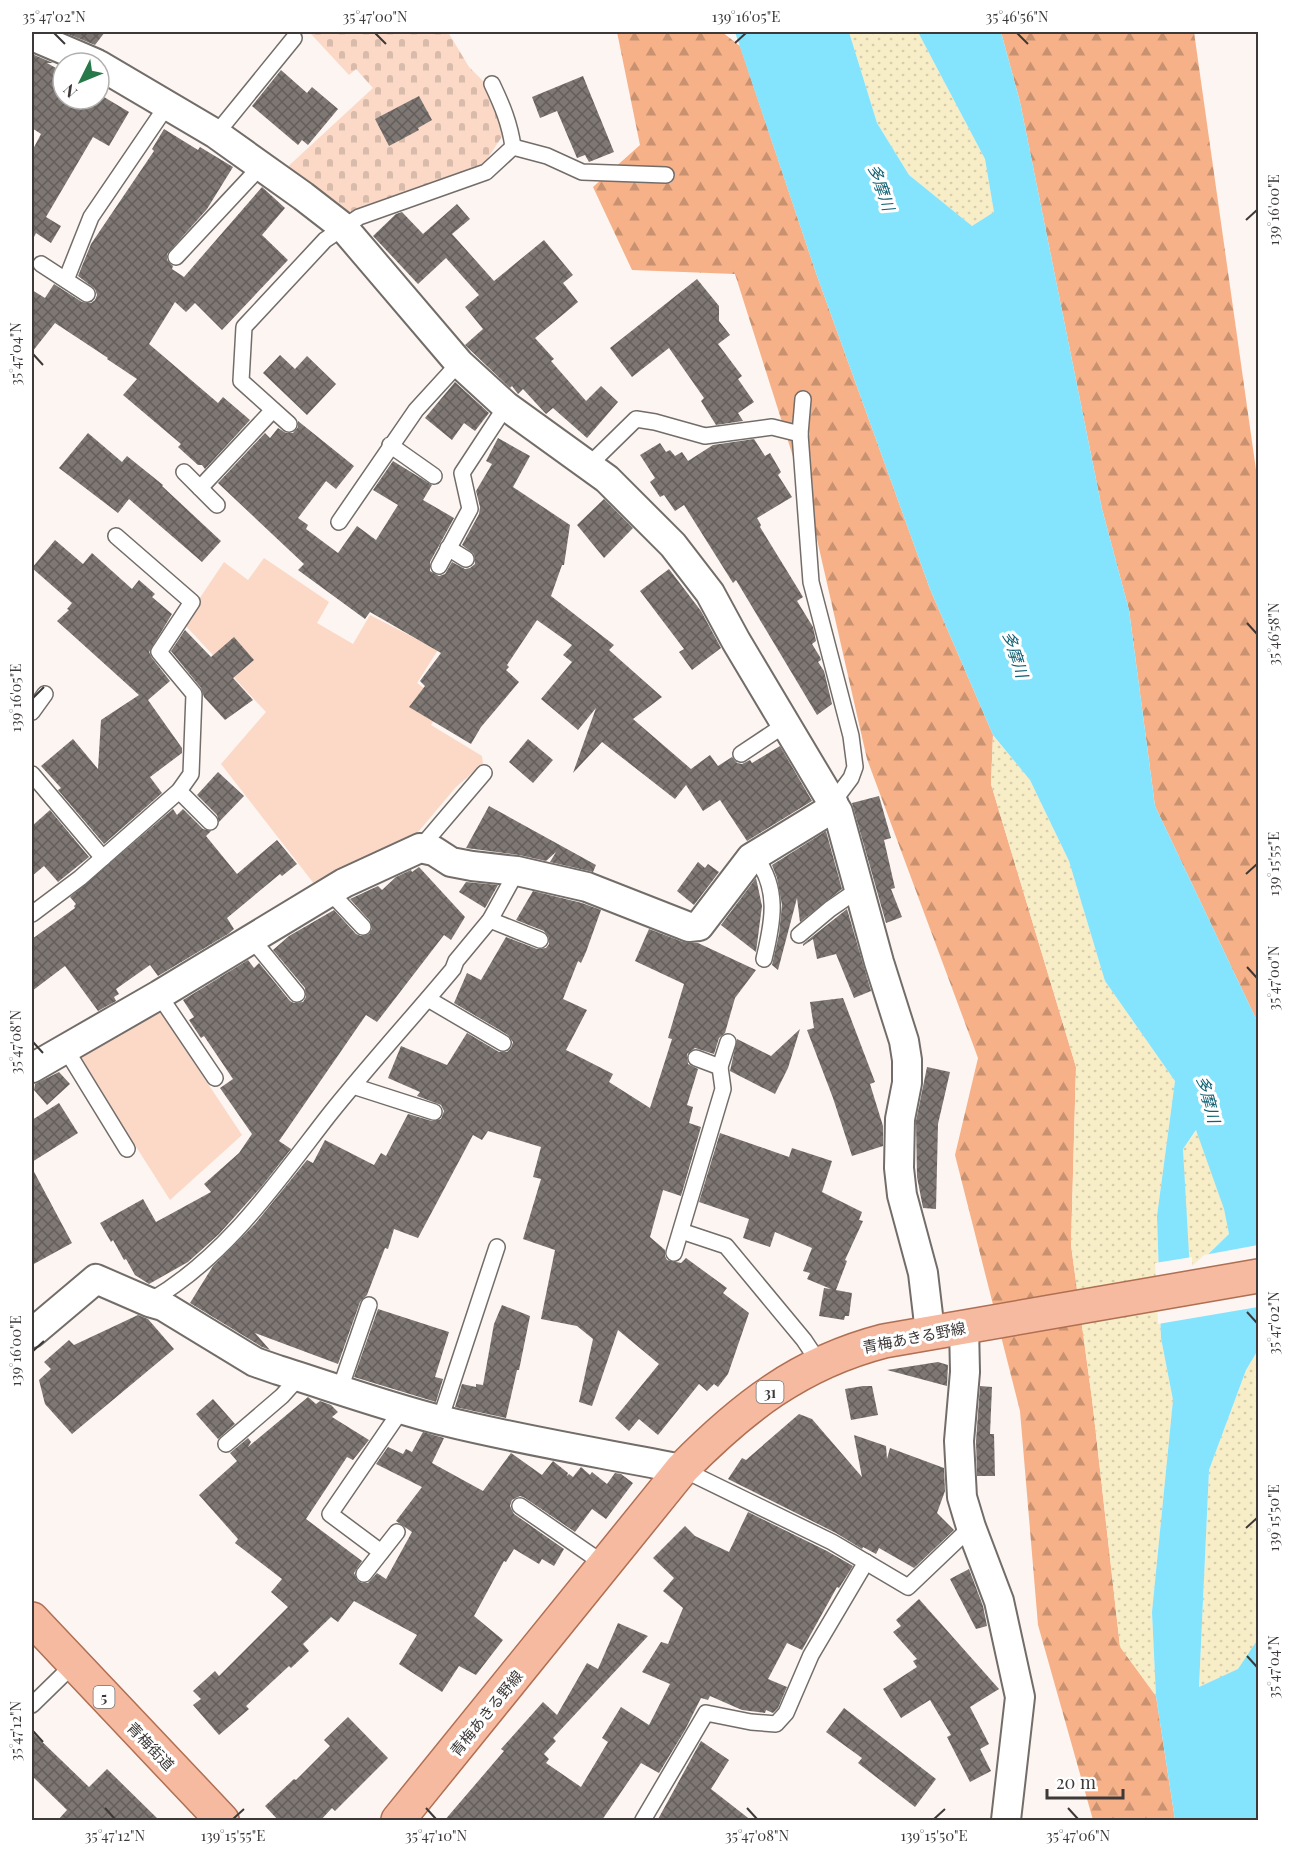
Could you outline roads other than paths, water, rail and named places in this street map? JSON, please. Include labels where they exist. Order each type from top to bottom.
[{"type":"main road","name":"青梅あきる野線","points":[[398,1821],[682,1469],[716,1435],[777,1386],[858,1348],[930,1332],[1258,1276]]},
{"type":"main road","name":"青梅街道","points":[[32,1619],[222,1821]]},
{"type":"street","points":[[45,37],[72,51]]},
{"type":"street","points":[[111,72],[216,134],[343,227],[459,363],[506,406],[607,478],[673,545],[711,593],[736,641],[838,812],[879,962],[904,1041],[907,1083],[900,1119],[899,1168],[902,1195],[923,1273],[930,1332]]},
{"type":"street","points":[[32,1068],[159,995],[344,883],[420,848],[434,851],[451,862],[517,871],[586,887],[689,927],[699,926],[754,855],[828,811],[832,802]]},
{"type":"street","points":[[32,1333],[96,1279],[163,1306],[255,1362],[440,1420],[561,1447],[599,1452],[682,1469]]},
{"type":"street","points":[[975,1325],[965,1372],[959,1442],[962,1497],[999,1601],[1020,1697],[1006,1821]]},
{"type":"lane","points":[[216,134],[294,38]]},
{"type":"lane","points":[[492,84],[511,129],[513,147]]},
{"type":"lane","points":[[66,280],[91,217],[168,104]]},
{"type":"lane","points":[[513,147],[548,156],[582,172],[666,175]]},
{"type":"lane","points":[[289,424],[241,381],[244,327],[325,240],[343,227],[359,217],[486,172],[513,147]]},
{"type":"lane","points":[[176,257],[261,166]]},
{"type":"lane","points":[[41,264],[87,294]]},
{"type":"lane","points":[[339,522],[416,410],[459,363]]},
{"type":"lane","points":[[803,399],[800,434],[811,582],[851,736],[855,767],[851,778],[832,802]]},
{"type":"lane","points":[[439,566],[470,509],[462,473],[506,406]]},
{"type":"lane","points":[[200,488],[273,410]]},
{"type":"lane","points":[[590,464],[636,419],[705,436],[772,427],[800,434]]},
{"type":"lane","points":[[390,445],[434,476]]},
{"type":"lane","points":[[184,472],[217,505]]},
{"type":"lane","points":[[32,914],[103,858],[179,791],[191,774],[194,694],[159,652],[192,602],[116,536]]},
{"type":"lane","points":[[448,548],[466,559]]},
{"type":"lane","points":[[32,712],[45,694]]},
{"type":"lane","points":[[741,754],[786,724]]},
{"type":"lane","points":[[420,848],[484,773]]},
{"type":"lane","points":[[32,774],[103,858]]},
{"type":"lane","points":[[179,791],[210,822]]},
{"type":"lane","points":[[754,855],[770,882],[773,900],[764,959]]},
{"type":"lane","points":[[150,1301],[172,1289],[224,1244],[293,1165],[353,1086],[428,999],[490,920],[517,871]]},
{"type":"lane","points":[[799,935],[830,909],[860,889]]},
{"type":"lane","points":[[330,892],[363,927]]},
{"type":"lane","points":[[490,920],[540,940]]},
{"type":"lane","points":[[251,938],[297,994]]},
{"type":"lane","points":[[159,995],[215,1078]]},
{"type":"lane","points":[[428,999],[503,1043]]},
{"type":"lane","points":[[674,1253],[723,1089],[720,1067],[729,1042]]},
{"type":"lane","points":[[65,1048],[127,1149]]},
{"type":"lane","points":[[696,1058],[720,1067]]},
{"type":"lane","points":[[353,1086],[434,1112]]},
{"type":"lane","points":[[681,1231],[726,1246],[804,1340],[820,1364]]},
{"type":"lane","points":[[440,1420],[497,1247]]},
{"type":"lane","points":[[340,1389],[369,1305]]},
{"type":"lane","points":[[226,1444],[282,1396],[300,1376]]},
{"type":"lane","points":[[381,1552],[330,1514],[402,1409]]},
{"type":"lane","points":[[682,1469],[832,1542],[908,1587],[971,1527]]},
{"type":"lane","points":[[520,1506],[608,1560]]},
{"type":"lane","points":[[364,1574],[397,1532]]},
{"type":"lane","points":[[643,1821],[706,1713],[751,1722],[776,1724],[786,1713],[811,1655],[866,1562]]},
{"type":"lane","points":[[32,1705],[74,1664]]},
{"type":"water","name":"多摩川","points":[[735,32],[849,32],[877,123],[909,175],[972,226],[994,212],[985,159],[918,32],[1001,32],[1020,102],[1102,509],[1129,610],[1155,806],[1258,1023],[1258,1350],[1246,1370],[1209,1470],[1199,1687],[1238,1669],[1258,1639],[1258,1820],[1175,1820],[1156,1696],[1152,1612],[1173,1400],[1161,1338],[1157,1216],[1175,1081],[1105,981],[1069,861],[1030,780],[993,735],[930,589],[816,273]],"holes":[[[1196,1130],[1224,1209],[1229,1234],[1190,1272],[1183,1149]]]}]
